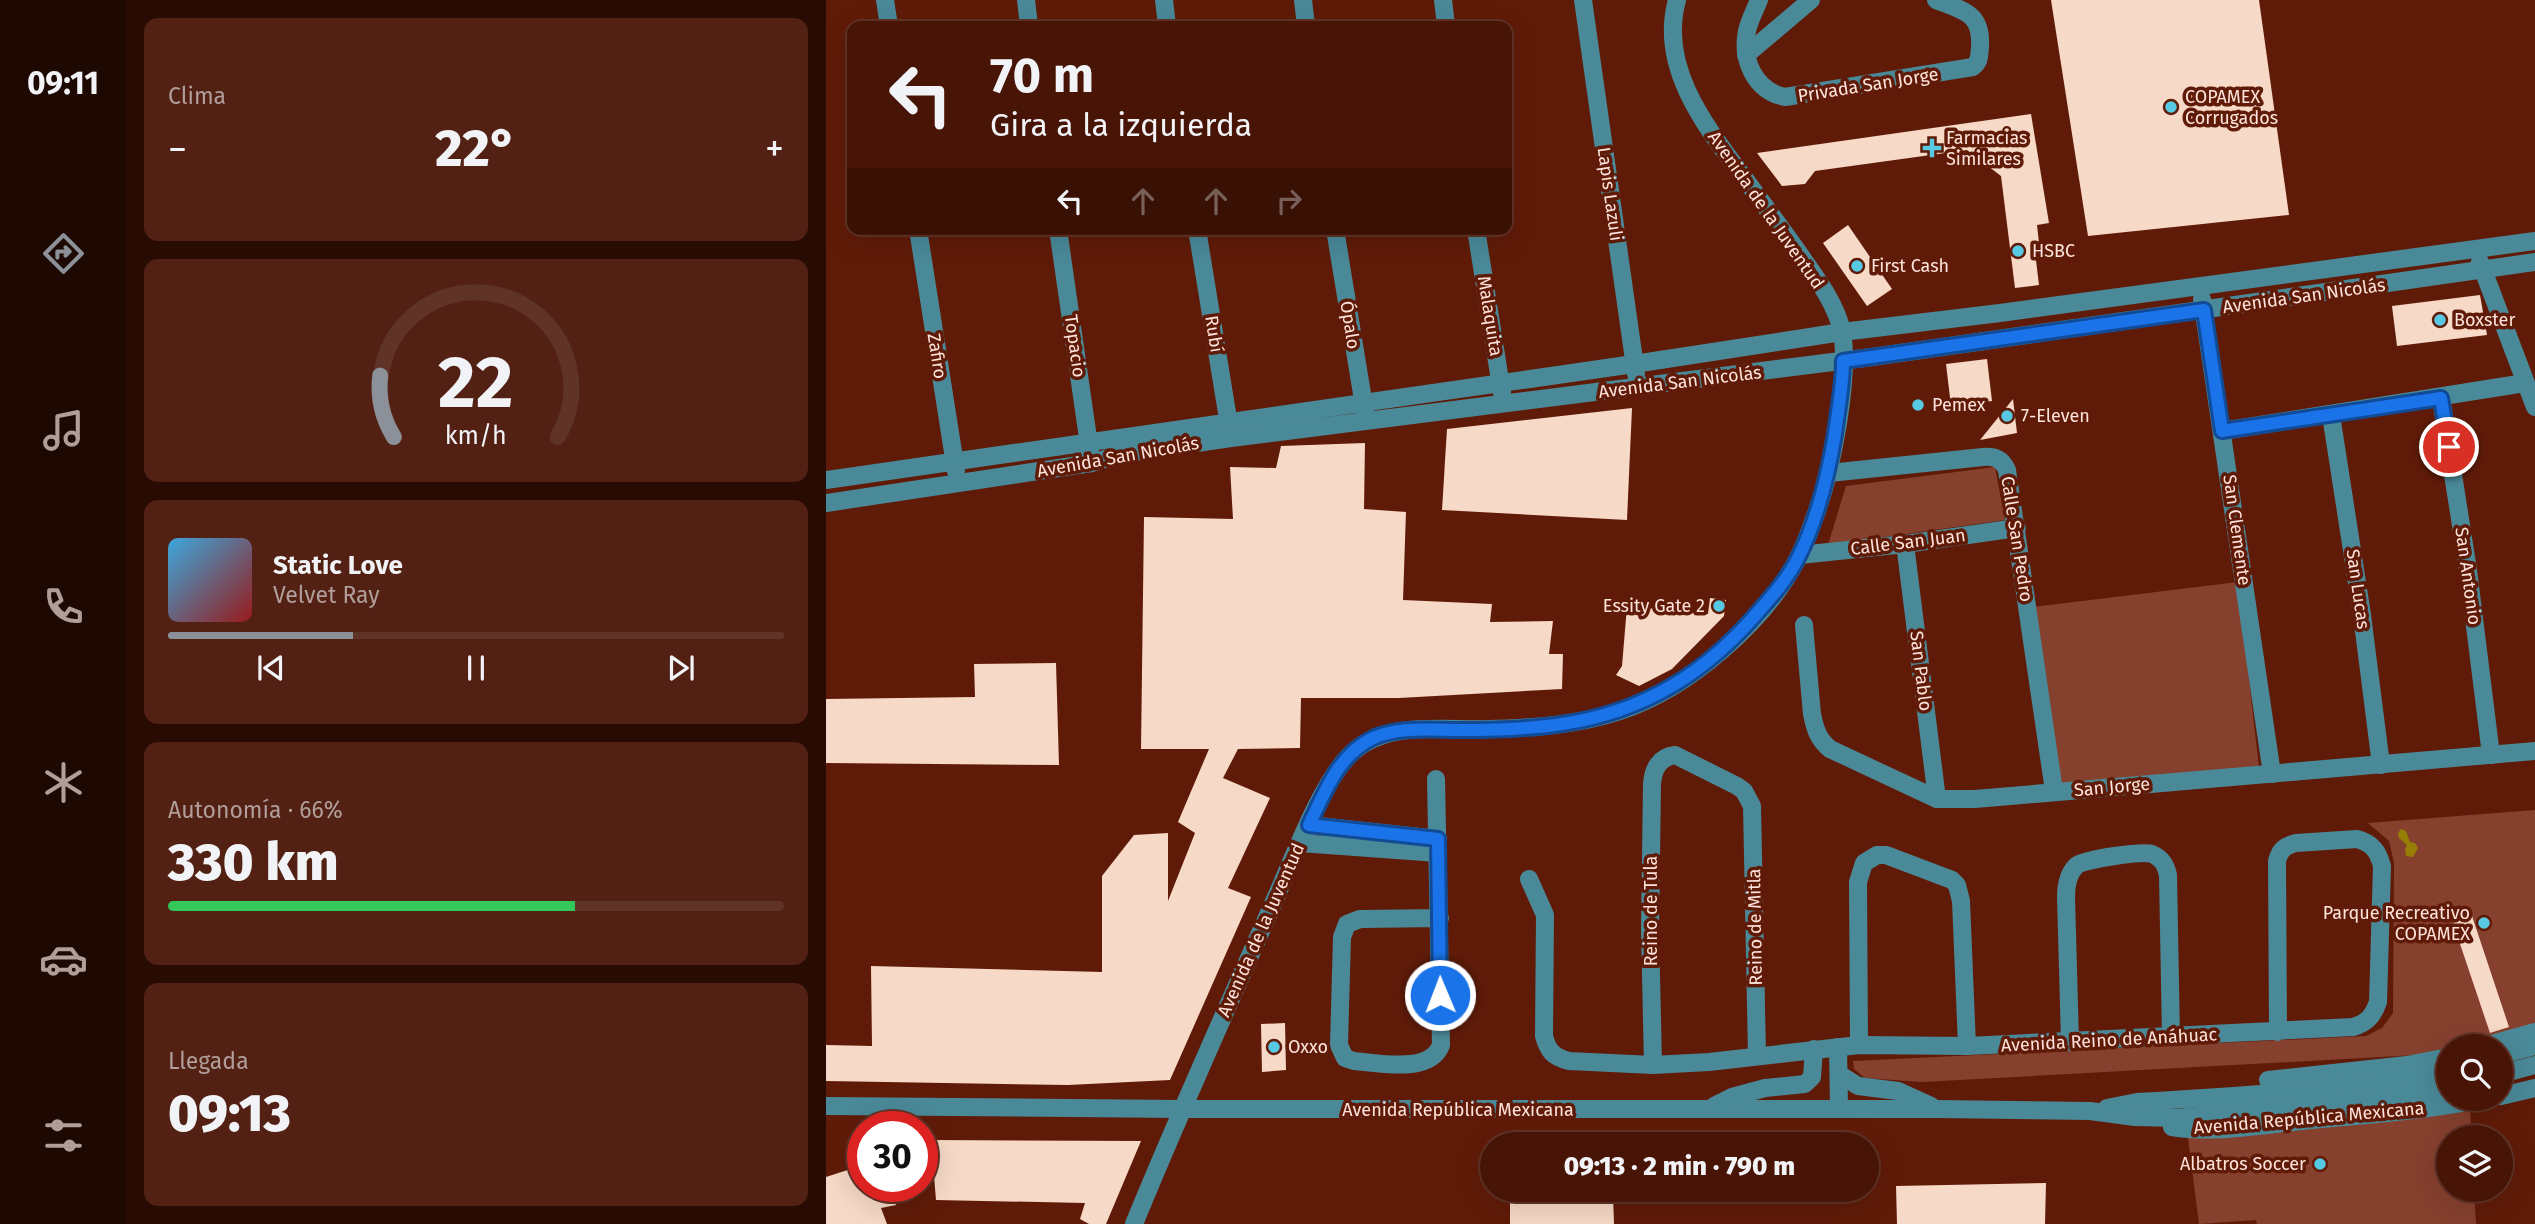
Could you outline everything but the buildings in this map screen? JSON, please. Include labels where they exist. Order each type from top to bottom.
[{"type":"street","points":[[886,0],[888,21]]},
{"type":"street","points":[[1026,0],[1028,21]]},
{"type":"street","points":[[1164,0],[1166,21]]},
{"type":"street","points":[[1303,0],[1305,21]]},
{"type":"street","points":[[1443,0],[1445,21]]},
{"type":"street","name":"Lapis Lazuli","points":[[1583,0],[1638,388]]},
{"type":"street","name":"Avenida de la Juventud","points":[[1134,1224],[1181,1109],[1300,843],[1336,771],[1349,755],[1376,737],[1390,732],[1561,724],[1612,713],[1655,697],[1706,664],[1738,635],[1780,586],[1800,555],[1829,473],[1840,396],[1842,332],[1836,315],[1813,274],[1704,124],[1688,93],[1674,48],[1672,25],[1677,0]]},
{"type":"street","points":[[1746,55],[1747,27],[1759,0]]},
{"type":"street","points":[[1746,55],[1811,0]]},
{"type":"street","name":"Privada San Jorge","points":[[1746,55],[1755,78],[1769,91],[1785,97],[1973,67],[1979,59],[1981,34],[1976,19],[1962,10],[1936,0]]},
{"type":"street","name":"Zafiro","points":[[919,235],[957,483]]},
{"type":"street","name":"Topacio","points":[[1059,235],[1092,463]]},
{"type":"street","name":"Rubí","points":[[1198,235],[1230,430]]},
{"type":"street","name":"Ópalo","points":[[1336,235],[1365,412]]},
{"type":"street","name":"Malaquita","points":[[1477,235],[1503,404]]},
{"type":"street","name":"Avenida San Nicolás","points":[[1365,412],[1500,383],[1842,332],[2535,241]]},
{"type":"street","points":[[2476,249],[2535,407]]},
{"type":"street","name":"Avenida San Nicolás","points":[[826,480],[1089,441],[1230,430],[1365,412],[1503,404],[1638,388],[2535,262]]},
{"type":"street","name":"San Clemente","points":[[2199,286],[2272,774]]},
{"type":"street","points":[[2222,431],[2525,383]]},
{"type":"street","name":"San Antonio","points":[[2441,398],[2468,570],[2491,755]]},
{"type":"street","name":"San Lucas","points":[[2331,415],[2362,615],[2381,765]]},
{"type":"street","name":"Avenida San Nicolás","points":[[826,503],[1092,463],[1230,430]]},
{"type":"street","name":"Calle San Pedro","points":[[1829,473],[1991,456],[2004,463],[2017,528],[2053,791]]},
{"type":"street","points":[[826,493],[915,481],[957,483]]},
{"type":"street","name":"Calle San Juan","points":[[1800,555],[2017,528]]},
{"type":"street","name":"San Pablo","points":[[1905,544],[1937,799]]},
{"type":"street","name":"San Jorge","points":[[1804,625],[1812,714],[1822,743],[1830,750],[1937,799],[1975,799],[2535,751]]},
{"type":"street","name":"Reino de Mitla","points":[[1662,759],[1668,756],[1682,757],[1737,786],[1749,798],[1754,817],[1757,1056]]},
{"type":"street","name":"Reino de Tula","points":[[1653,1065],[1650,929],[1652,784],[1655,768],[1662,759]]},
{"type":"street","points":[[1437,779],[1440,918],[1441,1045],[1438,1054],[1416,1064],[1354,1061],[1345,1058],[1339,1045],[1342,937],[1347,924],[1360,919],[1440,918]]},
{"type":"street","points":[[1309,825],[1438,846]]},
{"type":"street","name":"Avenida Reino de Anáhuac","points":[[1529,879],[1545,915],[1544,1036],[1551,1054],[1558,1059],[1569,1061],[1653,1065],[1709,1062],[1860,1045],[1967,1046],[2070,1042],[2278,1032],[2363,1024],[2374,1013],[2378,1002],[2382,866],[2372,846],[2357,839],[2295,843],[2283,848],[2277,861],[2278,1032]]},
{"type":"street","points":[[1300,843],[1438,846]]},
{"type":"street","points":[[2070,1042],[2066,897],[2070,876],[2074,868],[2085,861],[2148,853],[2161,859],[2167,867],[2168,875],[2171,1037]]},
{"type":"street","points":[[1860,1045],[1858,882],[1864,863],[1877,855],[1886,855],[1945,877],[1957,885],[1961,901],[1967,1046]]},
{"type":"street","points":[[2513,1038],[2535,1032]]},
{"type":"street","points":[[2513,1052],[2535,1046]]},
{"type":"street","points":[[1838,1047],[1839,1109]]},
{"type":"street","points":[[1708,1109],[1765,1088],[1805,1084],[1811,1077],[1814,1049]]},
{"type":"street","name":"Avenida República Mexicana","points":[[2136,1109],[2186,1089],[2407,1065],[2436,1059]]},
{"type":"street","points":[[2513,1071],[2535,1065]]},
{"type":"street","name":"Avenida República Mexicana","points":[[2178,1109],[2436,1072]]},
{"type":"street","points":[[1839,1074],[1858,1086],[1898,1091],[1938,1109]]},
{"type":"street","points":[[2513,1093],[2535,1088]]},
{"type":"street","name":"Avenida República Mexicana","points":[[826,1105],[1181,1109],[2090,1111],[2393,1097],[2436,1090]]},
{"type":"street","name":"Avenida República Mexicana","points":[[2136,1109],[2179,1128],[2221,1128],[2394,1113],[2436,1106]]},
{"type":"shaded area","points":[[1995,467],[2005,520],[1828,545],[1846,486]]},
{"type":"shaded area","points":[[2238,582],[2259,768],[2060,786],[2033,607]]},
{"type":"shaded area","points":[[2535,810],[2535,1026],[2502,1034],[2436,1034],[2436,1054],[1922,1082],[1865,1078],[1854,1069],[1853,1061],[2366,1036],[2382,1028],[2393,1013],[2394,863],[2389,841],[2368,823]]},
{"type":"shaded area","points":[[2401,829],[2406,831],[2410,842],[2415,843],[2418,848],[2413,857],[2406,856],[2407,845],[2399,838],[2398,833]]},
{"type":"shaded area","name":"Albatros Soccer","points":[[2470,1111],[2471,1125],[2436,1125],[2436,1202],[2475,1202],[2476,1224],[2257,1224],[2256,1220],[2199,1224],[2188,1138]]},
{"type":"place","name":"COPAMEX Corrugados","points":[[2171,107]]},
{"type":"place","name":"Farmacias Similares","points":[[1932,148]]},
{"type":"place","name":"HSBC","points":[[2018,251]]},
{"type":"place","name":"First Cash","points":[[1857,266]]},
{"type":"place","name":"Boxster","points":[[2440,320]]},
{"type":"place","name":"Pemex","points":[[1918,405]]},
{"type":"place","name":"7-Eleven","points":[[2007,416]]},
{"type":"place","name":"Essity Gate 2","points":[[1719,606]]},
{"type":"place","name":"Parque Recreativo COPAMEX","points":[[2484,923]]},
{"type":"place","name":"Oxxo","points":[[1274,1047]]},
{"type":"place","name":"Albatros Soccer","points":[[2320,1164]]},
{"type":"route","points":[[1440,995],[1438,839],[1309,825],[1336,771],[1349,755],[1362,745],[1390,732],[1493,729],[1593,719],[1655,697],[1706,664],[1738,635],[1773,595],[1800,555],[1829,473],[1843,361],[2204,310],[2222,431],[2441,398],[2449,447]]}]
